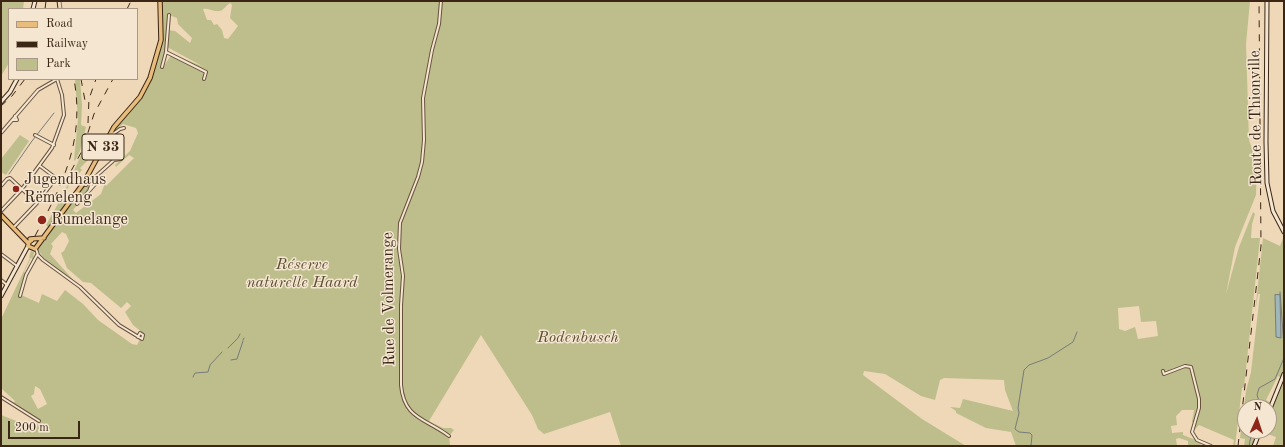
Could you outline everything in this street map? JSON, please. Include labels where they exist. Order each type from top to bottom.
[{"type":"main road","name":"N 33","points":[[37,247],[83,184],[117,121],[144,92],[158,56],[161,30],[160,1]]},
{"type":"main road","name":"Route de Thionville","points":[[1267,1],[1267,183],[1270,202],[1283,231]]},
{"type":"main road","points":[[1,102],[10,92],[16,80]]},
{"type":"main road","points":[[1,215],[24,238],[29,246]]},
{"type":"main road","points":[[24,238],[34,240],[45,237]]},
{"type":"main road","points":[[1,296],[16,266],[34,240]]},
{"type":"main road","points":[[34,240],[37,247]]},
{"type":"main road","points":[[29,246],[37,247]]},
{"type":"main road","points":[[1274,399],[1284,374]]},
{"type":"street","name":"Rue de Volmerange","points":[[441,1],[439,24],[432,50],[423,98],[424,140],[422,162],[418,177],[400,223],[399,249],[403,276],[401,305],[401,385],[403,400],[407,408],[449,436]]},
{"type":"street","points":[[162,67],[166,52],[169,15]]},
{"type":"street","points":[[166,52],[206,72],[204,79]]},
{"type":"street","points":[[158,56],[164,58]]},
{"type":"street","points":[[1,133],[38,90],[55,80]]},
{"type":"street","points":[[1,211],[22,189],[54,145],[64,115],[57,80]]},
{"type":"street","points":[[107,138],[124,128]]},
{"type":"street","points":[[35,135],[54,145]]},
{"type":"street","points":[[83,184],[86,184],[94,178],[114,160],[121,159]]},
{"type":"street","points":[[14,227],[37,203],[56,178],[40,166]]},
{"type":"street","points":[[1,186],[8,178],[37,203]]},
{"type":"street","points":[[89,191],[94,178]]},
{"type":"street","points":[[77,204],[97,182]]},
{"type":"street","points":[[20,296],[26,275],[38,255],[37,247]]},
{"type":"street","points":[[1,254],[16,266]]},
{"type":"street","points":[[38,255],[80,287],[120,325],[142,339],[142,333],[138,336]]},
{"type":"street","points":[[1,280],[7,285]]},
{"type":"street","points":[[1163,370],[1163,375],[1185,366],[1190,367],[1199,399],[1199,408],[1192,432],[1197,440],[1212,446]]},
{"type":"street","points":[[1,397],[13,406],[39,421]]},
{"type":"green space","points":[[1,1],[24,1],[23,8],[8,8],[8,65],[1,76]]},
{"type":"green space","points":[[160,1],[1250,1],[1246,44],[1249,140],[1257,163],[1256,195],[1235,247],[1226,294],[1239,247],[1253,212],[1255,214],[1252,224],[1251,238],[1260,238],[1244,387],[1242,388],[1241,399],[1237,399],[1237,429],[1235,446],[1233,446],[1234,440],[1199,425],[1192,432],[1194,410],[1182,410],[1176,416],[1177,425],[1171,426],[1172,433],[1183,432],[1183,435],[1201,442],[1200,446],[1188,446],[1188,441],[1179,438],[1176,439],[1177,446],[1016,446],[1011,432],[986,428],[956,413],[956,411],[950,407],[960,408],[963,399],[1013,411],[1005,390],[1004,380],[944,378],[940,380],[935,400],[921,396],[885,374],[864,371],[863,375],[922,419],[966,446],[621,446],[610,412],[544,434],[538,429],[532,415],[481,335],[429,421],[443,428],[451,428],[454,430],[449,436],[450,446],[1,446],[1,415],[29,426],[36,427],[40,420],[13,404],[15,401],[2,389],[1,385],[1,319],[30,258],[31,251],[34,252],[33,259],[31,258],[24,272],[26,273],[19,294],[39,303],[42,294],[57,301],[65,290],[83,304],[98,320],[132,344],[137,345],[140,339],[143,339],[143,333],[133,325],[125,312],[131,306],[127,302],[121,308],[91,283],[83,282],[67,268],[61,253],[64,251],[69,241],[66,234],[62,232],[51,244],[53,246],[50,254],[75,282],[48,263],[38,250],[92,174],[96,177],[94,178],[97,181],[73,210],[76,213],[101,194],[105,183],[106,186],[134,158],[129,155],[116,167],[115,165],[130,151],[138,133],[136,128],[123,124],[111,134],[120,119],[139,98],[151,76],[158,52]],"holes":[[[230,3],[232,5],[230,18],[238,26],[228,39],[224,38],[222,30],[217,24],[214,25],[211,20],[207,20],[203,9],[220,11]],[[169,15],[177,18],[178,24],[192,38],[190,43],[175,31],[167,30]],[[167,47],[204,67],[172,54],[161,70]],[[1139,306],[1141,322],[1156,321],[1158,336],[1138,339],[1135,327],[1125,331],[1119,329],[1118,308]],[[35,386],[40,389],[47,404],[38,409],[31,396],[34,394]]]},
{"type":"green space","points":[[75,80],[80,80],[82,105],[81,125],[86,127],[80,151],[75,161],[74,160],[78,119]]},
{"type":"green space","points":[[20,135],[29,141],[6,175],[1,172],[1,159]]},
{"type":"green space","points":[[97,144],[93,152],[97,155],[92,156],[80,168],[82,170],[71,182],[61,200],[67,204],[50,229],[46,225],[63,195],[83,151],[87,154]]},
{"type":"green space","points":[[1284,236],[1284,446],[1273,446],[1275,439],[1277,439],[1276,399],[1283,384],[1282,378],[1278,376],[1266,399],[1245,399],[1251,372],[1260,294],[1258,294],[1255,313],[1263,238],[1280,246]]},
{"type":"green space","points":[[1245,439],[1254,439],[1252,446],[1244,446]]},
{"type":"water","points":[[1275,295],[1280,295],[1281,338],[1276,337]]},
{"type":"waterway","points":[[61,1],[62,8]]},
{"type":"waterway","points":[[9,174],[54,113]]},
{"type":"waterway","points":[[1280,292],[1284,346]]},
{"type":"waterway","points":[[1031,446],[1032,435],[1030,433],[1019,432],[1015,429],[1019,413],[1018,408],[1024,370],[1029,365],[1048,358],[1073,342],[1077,332]]},
{"type":"waterway","points":[[228,348],[240,334]]},
{"type":"waterway","points":[[231,360],[237,359],[243,341]]},
{"type":"waterway","points":[[193,377],[195,373],[208,372],[210,365],[222,352]]},
{"type":"waterway","points":[[1258,399],[1257,395],[1259,388],[1275,379],[1284,358]]},
{"type":"waterway","points":[[1249,446],[1250,439]]},
{"type":"railway","points":[[45,8],[46,1]]},
{"type":"railway","points":[[57,1],[58,8]]},
{"type":"railway","points":[[128,8],[131,1]]},
{"type":"railway","points":[[1238,446],[1261,246],[1259,1]]},
{"type":"railway","points":[[1,106],[12,96],[24,80]]},
{"type":"railway","points":[[35,236],[63,179],[74,142],[77,101],[74,80]]},
{"type":"railway","points":[[81,80],[86,106]]},
{"type":"railway","points":[[88,123],[89,99],[96,80]]},
{"type":"railway","points":[[71,171],[82,151],[94,114],[112,80]]},
{"type":"place","name":"Jugendhaus Rëmeleng","points":[[16,189]]},
{"type":"place","name":"Rumelange","points":[[42,220]]},
{"type":"park label","name":"Réserve naturelle Haard","points":[[302,274]]},
{"type":"park label","name":"Rodenbusch","points":[[578,338]]}]
